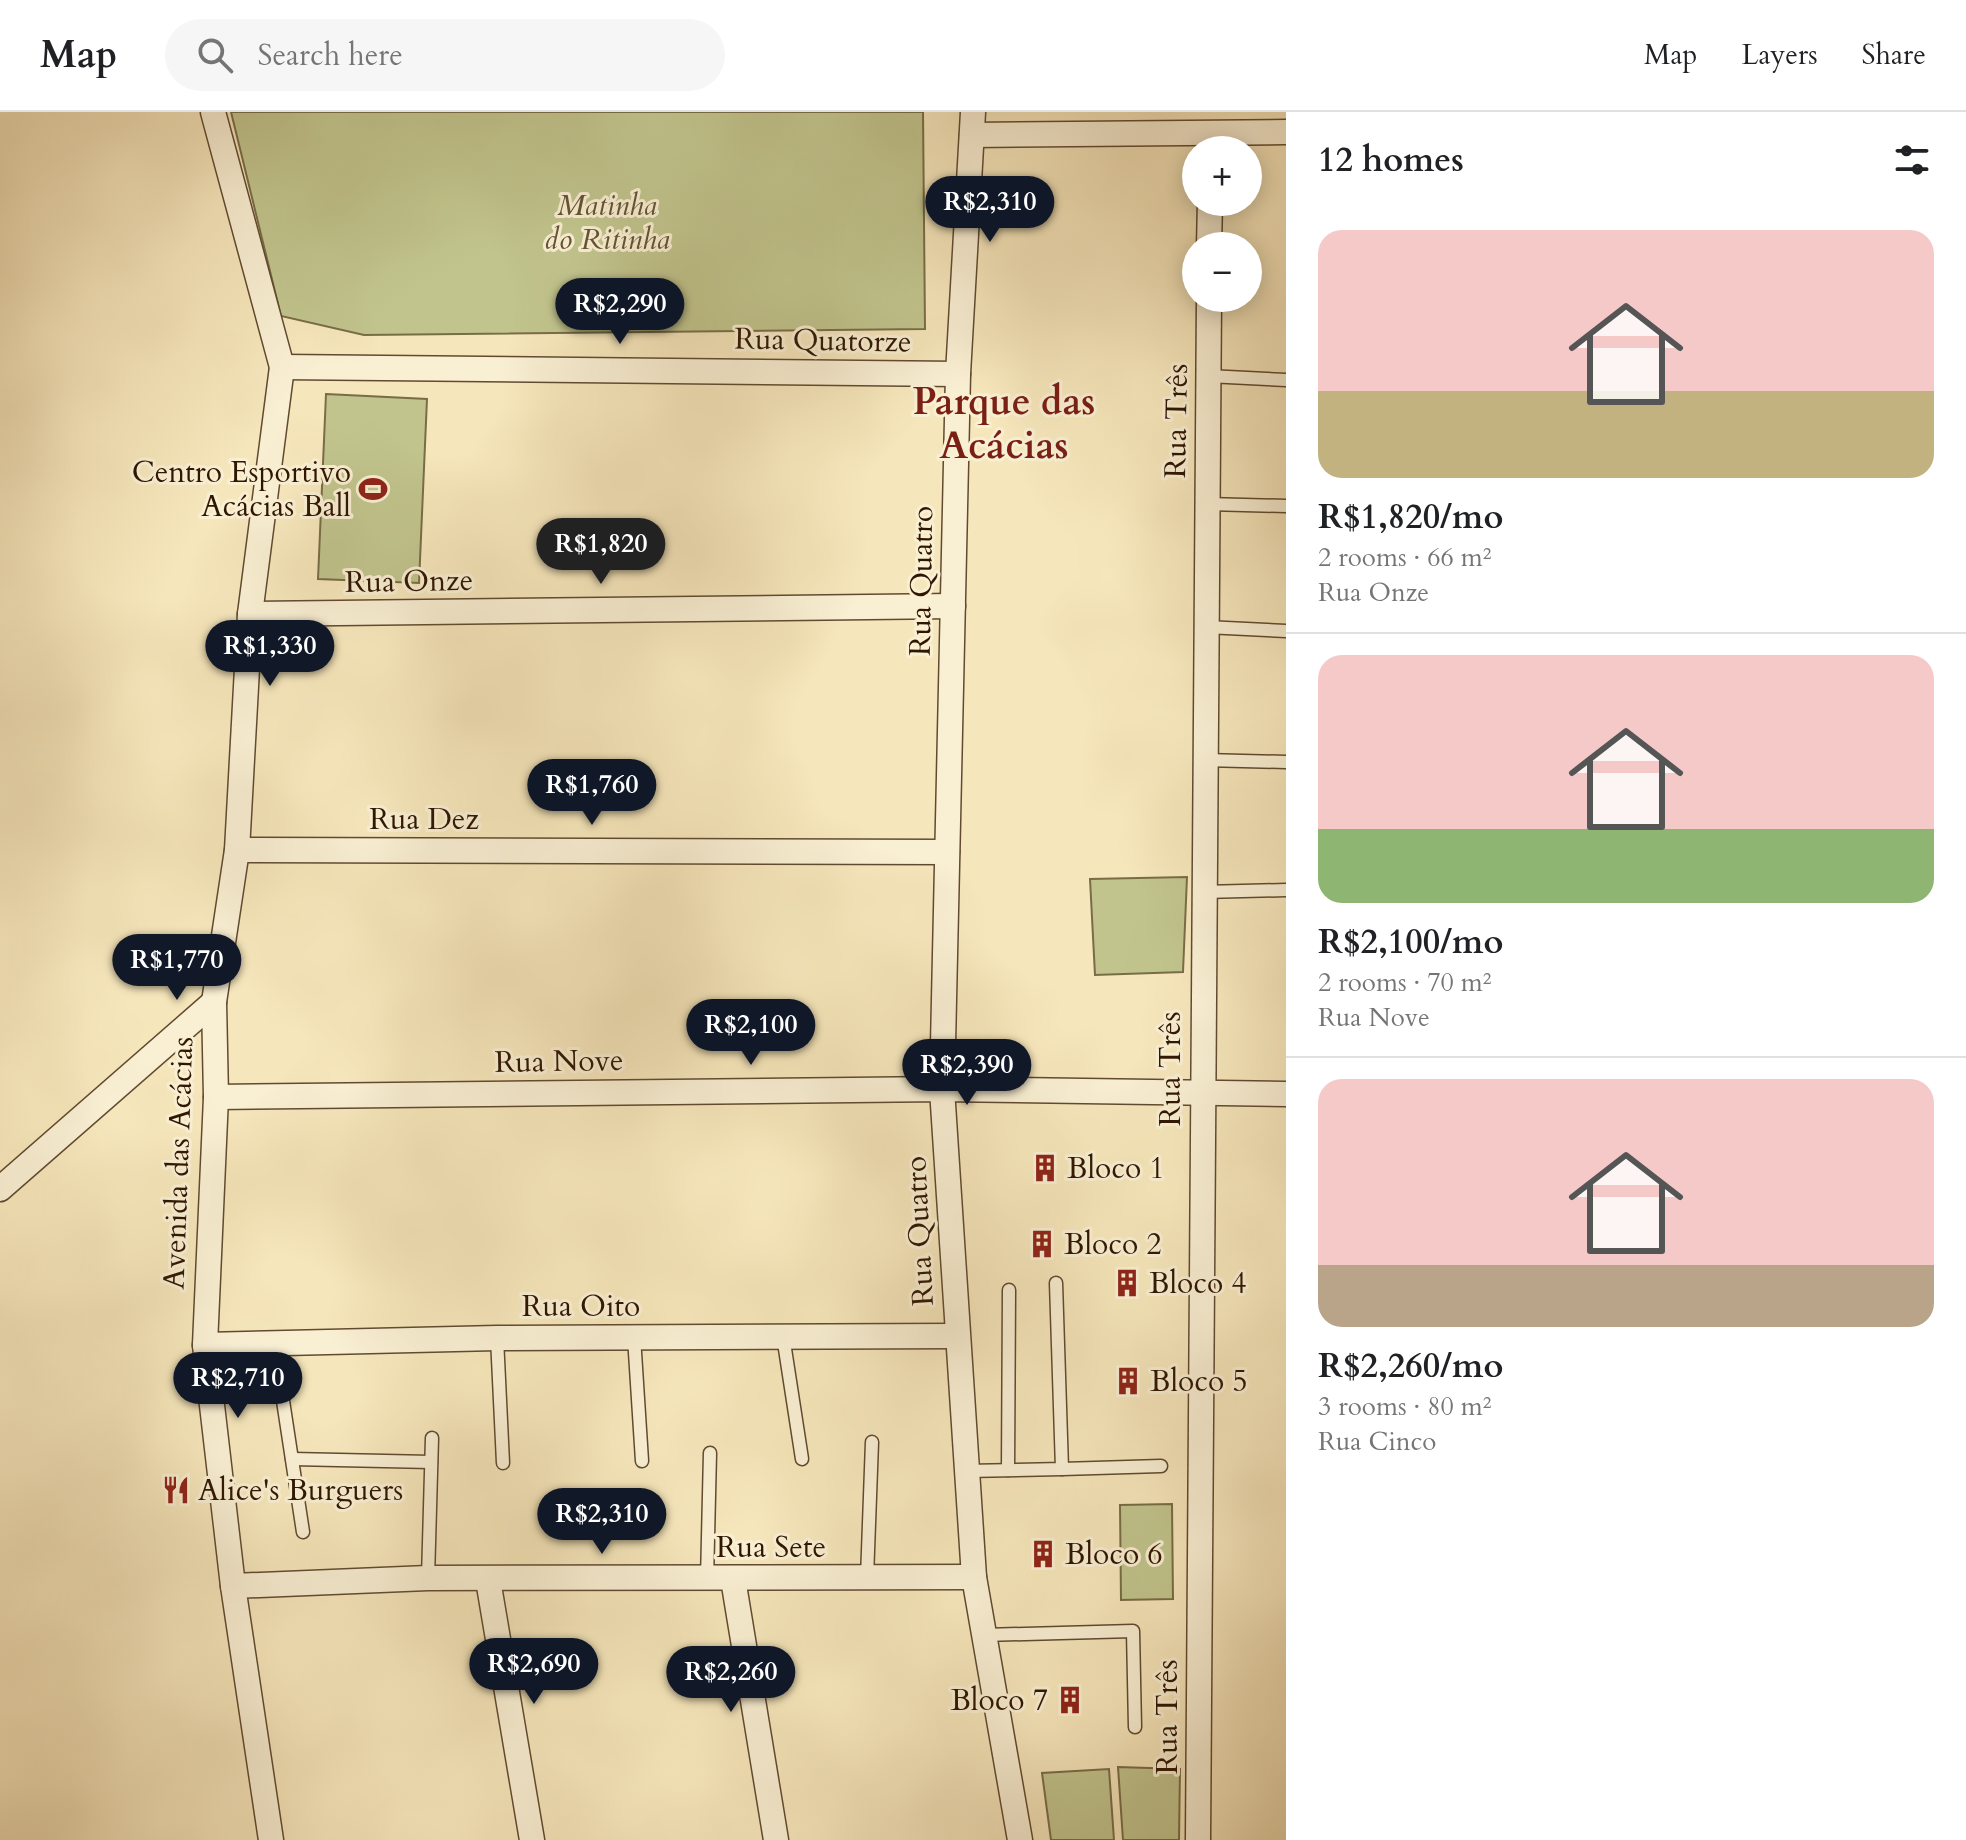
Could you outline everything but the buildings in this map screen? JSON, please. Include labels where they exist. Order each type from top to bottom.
[{"type":"street","name":"Avenida das Acácias","points":[[213,112],[282,367],[250,614],[237,850],[214,1002],[216,1097],[205,1345],[233,1586],[271,1840]]},
{"type":"street","points":[[958,374],[973,124],[1182,140]]},
{"type":"street","points":[[1256,136],[1286,132]]},
{"type":"street","name":"Rua Três","points":[[1198,1840],[1209,312]]},
{"type":"street","name":"Rua Quatorze","points":[[282,367],[958,374]]},
{"type":"street","name":"Rua Quatro","points":[[958,374],[942,1089],[974,1577],[1020,1840]]},
{"type":"street","name":"Rua Onze","points":[[250,614],[953,606]]},
{"type":"street","name":"Rua Dez","points":[[237,850],[947,852]]},
{"type":"street","points":[[0,1189],[214,1002]]},
{"type":"street","name":"Rua Nove","points":[[216,1097],[942,1089],[1286,1094]]},
{"type":"street","name":"Rua Oito","points":[[205,1345],[497,1338],[957,1336]]},
{"type":"street","name":"Rua Sete","points":[[233,1586],[428,1578],[707,1580],[974,1577]]},
{"type":"street","points":[[733,1579],[776,1840]]},
{"type":"street","points":[[488,1580],[532,1840]]},
{"type":"lane","points":[[1208,376],[1286,380]]},
{"type":"lane","points":[[1207,504],[1286,506]]},
{"type":"lane","points":[[1206,627],[1286,631]]},
{"type":"lane","points":[[1204,760],[1286,762]]},
{"type":"lane","points":[[1203,892],[1286,890]]},
{"type":"lane","points":[[1056,1283],[1062,1469]]},
{"type":"lane","points":[[1008,1470],[1009,1290]]},
{"type":"lane","points":[[783,1336],[802,1459]]},
{"type":"lane","points":[[634,1337],[642,1461]]},
{"type":"lane","points":[[497,1338],[503,1463]]},
{"type":"lane","points":[[278,1368],[303,1532]]},
{"type":"lane","points":[[428,1578],[432,1438]]},
{"type":"lane","points":[[867,1578],[872,1442]]},
{"type":"lane","points":[[707,1580],[710,1453]]},
{"type":"lane","points":[[292,1459],[431,1462]]},
{"type":"lane","points":[[966,1471],[1161,1466]]},
{"type":"lane","points":[[984,1635],[1133,1631],[1135,1727]]},
{"type":"green space","name":"Matinha do Ritinha","points":[[231,112],[923,112],[925,329],[364,335],[281,316]]},
{"type":"green space","name":"Centro Esportivo Acácias Ball","points":[[326,394],[427,399],[419,583],[318,579]]},
{"type":"green space","points":[[1187,877],[1183,972],[1095,975],[1090,879]]},
{"type":"green space","points":[[1172,1504],[1173,1599],[1121,1600],[1120,1505]]},
{"type":"green space","points":[[1118,1767],[1180,1769],[1179,1840],[1123,1840]]},
{"type":"green space","points":[[1109,1769],[1114,1840],[1051,1840],[1042,1773]]},
{"type":"place","name":"Centro Esportivo Acácias Ball","points":[[373,489]]},
{"type":"place","name":"Bloco 1","points":[[1045,1168]]},
{"type":"place","name":"Bloco 2","points":[[1042,1244]]},
{"type":"place","name":"Bloco 4","points":[[1127,1283]]},
{"type":"place","name":"Bloco 5","points":[[1128,1381]]},
{"type":"place","name":"Alice's Burguers","points":[[176,1490]]},
{"type":"place","name":"Bloco 6","points":[[1043,1554]]},
{"type":"place","name":"Bloco 7","points":[[1070,1700]]},
{"type":"district","name":"Parque das Acácias","points":[[1004,423]]}]
